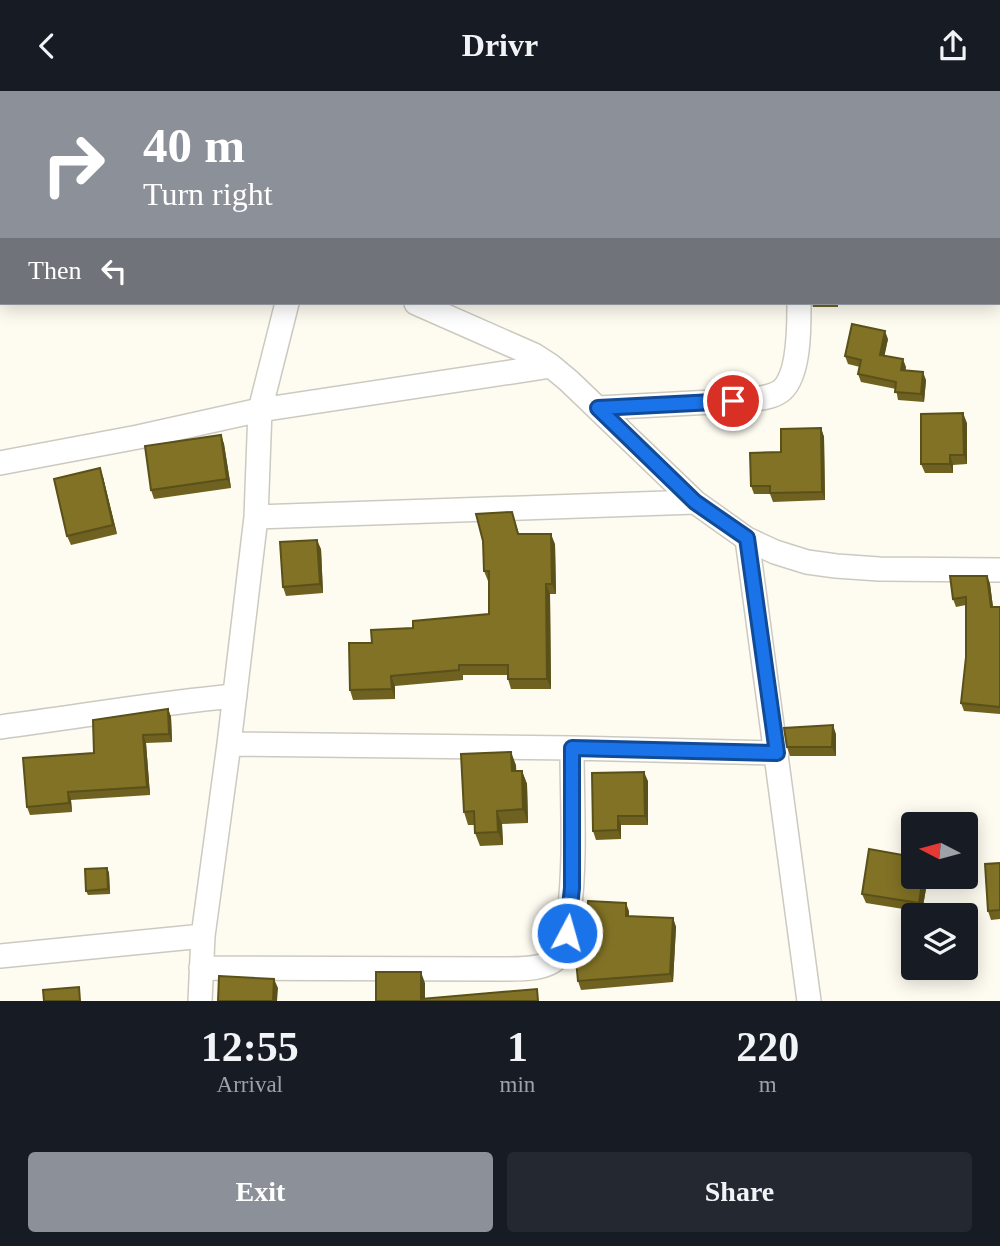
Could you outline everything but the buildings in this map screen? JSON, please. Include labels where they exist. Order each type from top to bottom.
[{"type":"street","points":[[200,1001],[203,936],[256,517],[260,410],[286,305]]},
{"type":"street","points":[[420,305],[534,355],[551,366],[695,502],[747,538],[775,552],[807,562],[836,566],[1000,571]]},
{"type":"street","points":[[598,408],[750,400],[771,396],[783,389],[791,375],[796,357],[799,305]]},
{"type":"street","points":[[0,463],[260,410],[551,366]]},
{"type":"street","points":[[256,517],[695,502]]},
{"type":"street","points":[[747,538],[809,1001]]},
{"type":"street","points":[[0,727],[172,702],[235,696]]},
{"type":"street","points":[[229,744],[777,753]]},
{"type":"street","points":[[201,968],[499,969],[546,965],[559,956],[567,933],[572,888],[572,748]]},
{"type":"street","points":[[0,956],[203,936]]},
{"type":"route","points":[[567,933],[572,888],[572,748],[777,753],[747,538],[695,502],[598,408],[733,401]]}]
